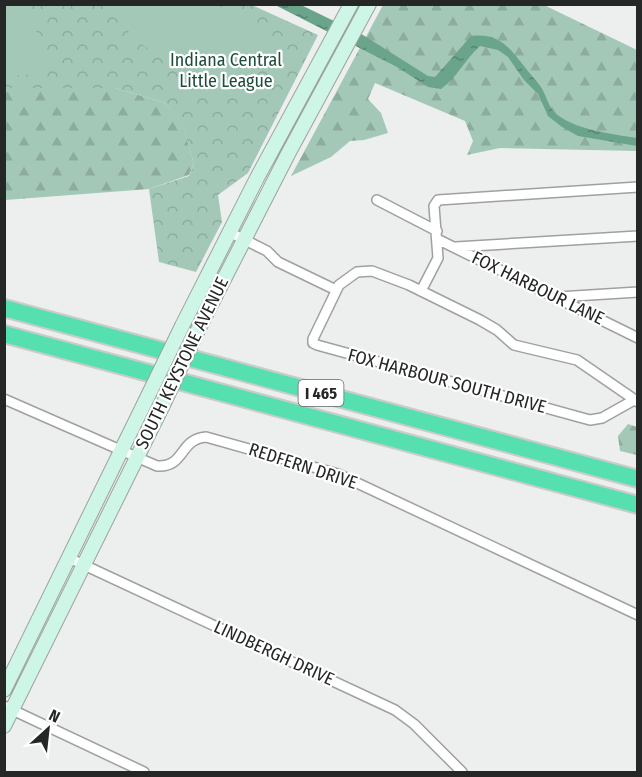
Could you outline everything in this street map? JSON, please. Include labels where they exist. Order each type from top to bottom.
[{"type":"highway","name":"I 465","points":[[4,308],[638,479]]},
{"type":"highway","name":"I 465","points":[[4,334],[638,505]]},
{"type":"main road","name":"SOUTH KEYSTONE AVENUE","points":[[4,690],[229,232],[351,4]]},
{"type":"main road","name":"SOUTH KEYSTONE AVENUE","points":[[4,726],[8,708],[84,565],[198,330],[369,4]]},
{"type":"street","points":[[421,291],[437,263],[434,206],[441,199],[638,187]]},
{"type":"street","name":"FOX HARBOUR LANE","points":[[377,200],[453,247],[638,338]]},
{"type":"street","points":[[229,232],[267,251],[278,262],[336,290],[352,274],[364,270],[372,271],[421,291],[480,320],[497,330],[514,345],[577,360],[636,401]]},
{"type":"street","points":[[453,247],[638,236]]},
{"type":"street","name":"FOX HARBOUR SOUTH DRIVE","points":[[336,290],[313,337],[313,343],[316,345],[590,420],[602,418],[636,401]]},
{"type":"street","points":[[556,297],[638,292]]},
{"type":"street","name":"REDFERN DRIVE","points":[[4,399],[157,466],[165,467],[178,459],[192,440],[206,437],[311,465],[360,483],[638,615]]},
{"type":"street","name":"LINDBERGH DRIVE","points":[[69,558],[395,710],[414,724],[462,772]]},
{"type":"street","points":[[8,708],[144,772]]},
{"type":"green space","points":[[5,4],[26,5],[51,68],[25,75],[5,76]]},
{"type":"green space","name":"Indiana Central Little League","points":[[5,5],[252,5],[318,35],[248,173],[218,195],[222,222],[196,272],[159,262],[149,189],[189,176],[194,164],[182,123],[165,103],[115,88],[5,88]]},
{"type":"green space","points":[[108,5],[196,5],[196,18],[200,5],[225,8],[240,14],[262,28],[259,32],[270,39],[271,47],[264,58],[266,60],[262,67],[220,105],[216,106],[198,85],[190,69],[189,41],[170,65],[127,33],[129,31],[107,10]]},
{"type":"green space","points":[[383,5],[544,5],[637,50],[637,151],[500,148],[467,155],[473,141],[465,121],[375,83],[368,99],[381,113],[388,133],[364,140],[350,141],[331,157],[291,176]]},
{"type":"green space","points":[[5,88],[115,88],[165,103],[182,122],[194,164],[189,175],[149,189],[5,200]]},
{"type":"green space","points":[[628,424],[637,427],[637,455],[620,451],[618,436]]},
{"type":"water","points":[[275,5],[301,5],[363,35],[428,76],[435,77],[471,36],[496,39],[508,47],[541,87],[554,112],[582,127],[637,138],[637,146],[578,136],[562,127],[548,116],[538,94],[524,80],[508,57],[498,50],[480,46],[441,89],[428,87],[397,67]]}]
